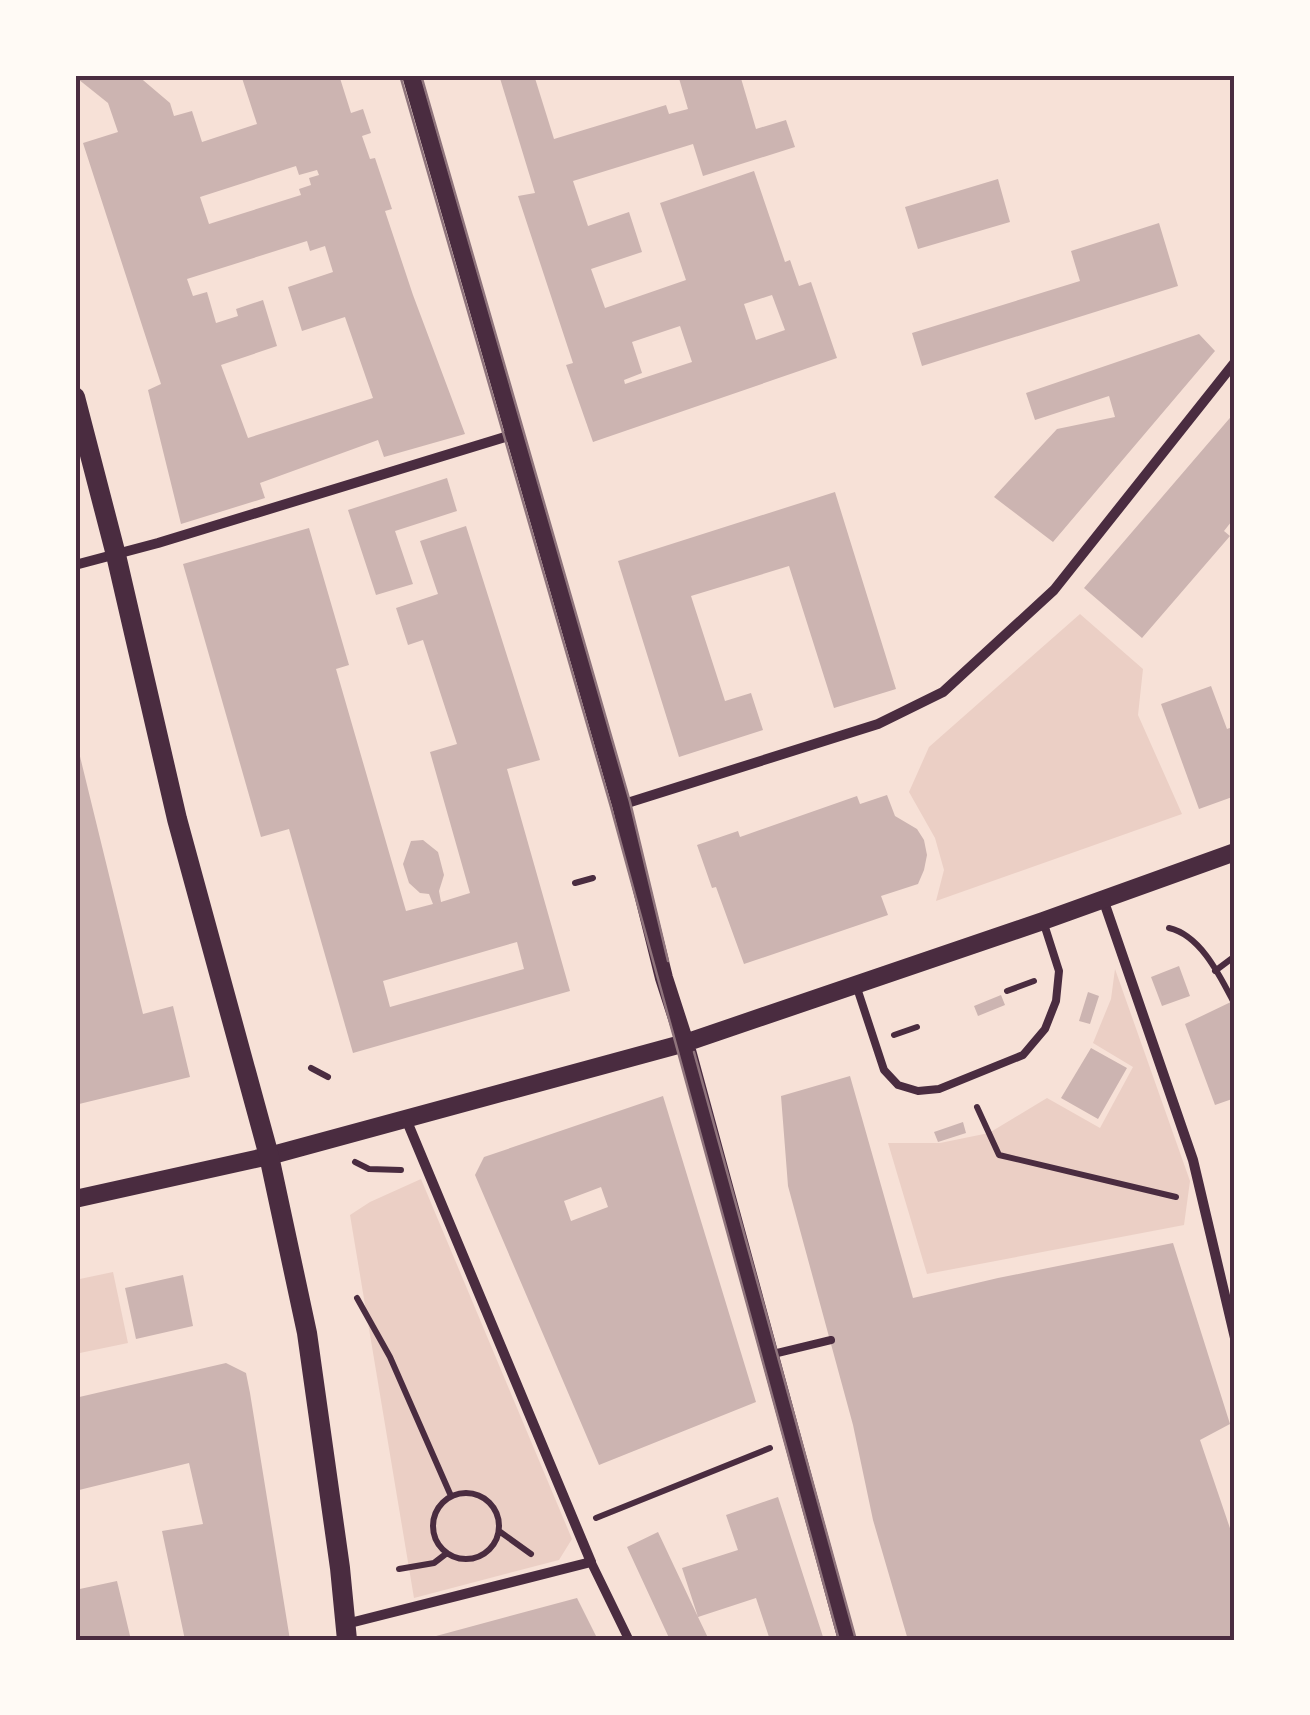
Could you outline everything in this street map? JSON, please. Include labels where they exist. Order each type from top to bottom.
[{"type":"main road","points":[[75,396],[177,819],[269,1156],[307,1334],[346,1632]]},
{"type":"street","points":[[411,75],[621,804],[664,978],[847,1640]]},
{"type":"street","points":[[621,804],[878,724],[943,692],[1054,590],[1235,362]]},
{"type":"street","points":[[75,564],[515,434]]},
{"type":"street","points":[[75,1199],[269,1156],[685,1043],[1235,852]]},
{"type":"street","points":[[1103,900],[1193,1160],[1235,1338]]},
{"type":"street","points":[[406,1119],[591,1562],[628,1640]]},
{"type":"street","points":[[346,1632],[591,1562]]},
{"type":"lane","points":[[856,985],[884,1070],[898,1085],[918,1091],[939,1089],[1023,1055],[1045,1029],[1056,1001],[1059,971],[1042,921]]},
{"type":"lane","points":[[769,1355],[831,1340]]},
{"type":"path","points":[[575,883],[593,878]]},
{"type":"path","points":[[1168,928],[1190,938],[1233,1000]]},
{"type":"path","points":[[1216,971],[1235,956]]},
{"type":"path","points":[[311,1068],[328,1077]]},
{"type":"path","points":[[976,1107],[1000,1155],[1202,1202]]},
{"type":"path","points":[[348,1158],[369,1169],[427,1170]]},
{"type":"path","points":[[358,1298],[390,1356],[450,1496]]},
{"type":"path","points":[[576,1526],[778,1445]]},
{"type":"path","points":[[470,1492],[490,1502],[496,1510],[499,1531],[489,1551],[468,1559],[448,1553],[440,1546],[433,1525],[441,1504],[450,1496],[470,1492]]},
{"type":"path","points":[[398,1569],[434,1563],[448,1553]]},
{"type":"shaded area","points":[[1080,614],[1143,669],[1138,715],[1182,814],[936,901],[944,870],[935,838],[909,792],[929,747]]},
{"type":"shaded area","points":[[1115,969],[1190,1181],[1184,1225],[927,1274],[888,1143],[940,1143],[989,1133],[1047,1098],[1100,1128],[1133,1067],[1093,1043],[1111,999]]},
{"type":"shaded area","points":[[421,1179],[572,1539],[559,1560],[414,1598],[350,1215]]},
{"type":"shaded area","points":[[113,1272],[128,1343],[75,1354],[75,1280]]},
{"type":"building","points":[[76,75],[137,75],[170,103],[174,116],[192,111],[202,142],[257,124],[241,75],[339,75],[351,113],[363,109],[371,133],[362,136],[370,159],[375,158],[392,209],[385,211],[465,434],[384,457],[378,440],[260,483],[265,498],[181,524],[148,390],[161,384],[83,143],[118,132],[108,103]],"holes":[[[296,166],[299,175],[317,170],[319,175],[309,178],[311,185],[299,189],[301,195],[209,224],[200,197]],[[307,241],[310,251],[325,246],[333,272],[288,287],[302,331],[345,317],[373,398],[248,438],[221,365],[277,346],[263,300],[236,309],[238,316],[216,323],[207,292],[193,296],[187,279]]]},
{"type":"building","points":[[499,75],[534,75],[554,139],[666,105],[669,114],[688,109],[678,75],[740,75],[756,129],[786,120],[795,147],[703,176],[693,144],[573,181],[588,226],[629,212],[642,252],[591,269],[605,308],[686,280],[660,203],[754,171],[785,262],[790,260],[799,286],[811,282],[837,358],[593,442],[566,365],[573,363],[518,196],[535,193]],"holes":[[[772,295],[785,330],[756,340],[744,304]],[[680,326],[692,362],[625,384],[624,380],[642,373],[632,342]]]},
{"type":"building","points":[[998,179],[1010,222],[918,249],[905,207]]},
{"type":"building","points":[[1159,223],[1178,286],[922,366],[912,333],[1080,281],[1071,251]]},
{"type":"building","points":[[1199,334],[1215,351],[1053,542],[994,497],[1057,429],[1115,417],[1109,396],[1035,420],[1026,393]]},
{"type":"building","points":[[1235,412],[1235,517],[1224,531],[1230,536],[1142,638],[1084,588]]},
{"type":"building","points":[[447,478],[457,511],[395,531],[413,584],[376,595],[348,510]]},
{"type":"building","points":[[835,492],[896,689],[834,708],[789,566],[691,596],[725,701],[751,693],[763,730],[679,757],[618,561]]},
{"type":"building","points":[[466,526],[540,760],[507,769],[570,991],[353,1053],[289,829],[261,837],[183,564],[309,528],[349,665],[336,669],[406,911],[433,904],[429,894],[420,893],[409,883],[403,864],[411,841],[423,840],[438,852],[444,875],[439,891],[441,902],[470,893],[430,752],[457,744],[423,640],[408,645],[396,608],[438,594],[420,541]],"holes":[[[517,942],[524,969],[390,1007],[383,981]]]},
{"type":"building","points":[[1211,686],[1227,729],[1235,726],[1235,796],[1199,809],[1161,704]]},
{"type":"building","points":[[75,736],[143,1014],[173,1006],[190,1077],[75,1105]]},
{"type":"building","points":[[887,795],[895,816],[917,829],[924,840],[927,855],[918,884],[881,896],[888,915],[744,964],[697,845],[738,831],[740,837],[857,796],[860,804]]},
{"type":"building","points":[[1179,966],[1190,996],[1162,1006],[1151,977]]},
{"type":"building","points":[[1088,992],[1099,996],[1090,1024],[1079,1021]]},
{"type":"building","points":[[1001,995],[1005,1005],[978,1016],[974,1006]]},
{"type":"building","points":[[1235,1000],[1235,1098],[1215,1105],[1185,1024]]},
{"type":"building","points":[[1091,1048],[1127,1068],[1098,1119],[1061,1098]]},
{"type":"building","points":[[850,1076],[913,1298],[1173,1243],[1230,1424],[1200,1440],[1235,1543],[1235,1640],[908,1640],[873,1520],[853,1425],[788,1186],[781,1096]]},
{"type":"building","points":[[663,1096],[756,1402],[599,1465],[475,1175],[484,1157]],"holes":[[[601,1187],[608,1207],[571,1221],[564,1201]]]},
{"type":"building","points":[[963,1122],[966,1133],[938,1142],[934,1132]]},
{"type":"building","points":[[183,1275],[193,1326],[136,1339],[125,1288]]},
{"type":"building","points":[[226,1363],[246,1373],[290,1640],[185,1640],[162,1531],[203,1524],[189,1463],[75,1491],[75,1398]]},
{"type":"building","points":[[778,1497],[824,1640],[770,1640],[756,1598],[698,1617],[682,1568],[738,1550],[726,1515]]},
{"type":"building","points":[[658,1532],[709,1640],[670,1640],[627,1547]]},
{"type":"building","points":[[117,1581],[131,1640],[75,1640],[75,1590]]},
{"type":"building","points":[[577,1598],[598,1640],[425,1640],[425,1639]]},
{"type":"tram line","points":[[400,75],[611,807],[839,1640]]},
{"type":"tram line","points":[[421,75],[630,802],[668,961]]},
{"type":"tram line","points":[[694,1052],[856,1640]]}]
